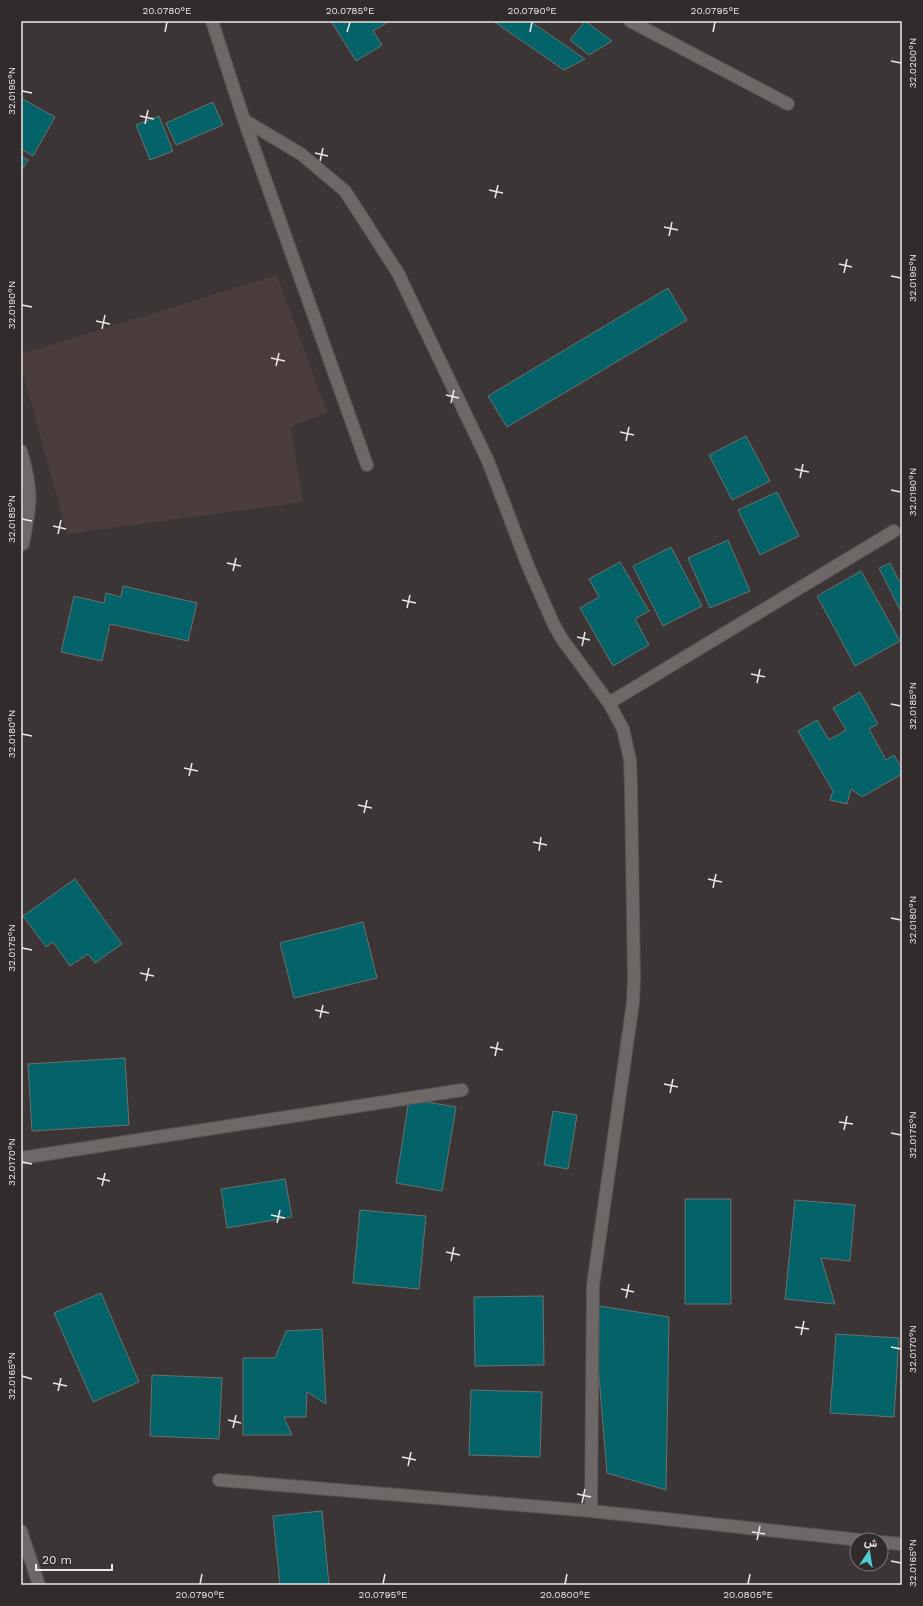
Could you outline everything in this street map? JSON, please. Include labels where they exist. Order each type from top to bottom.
[{"type":"street","points":[[212,21],[244,120],[367,465]]},
{"type":"street","points":[[630,21],[788,104]]},
{"type":"street","points":[[244,120],[301,154],[345,192],[398,273],[488,461],[521,549],[554,625],[562,639],[609,703],[623,729],[630,760],[634,977],[633,1002],[593,1285],[591,1512]]},
{"type":"street","points":[[21,450],[29,476],[31,505],[23,544]]},
{"type":"street","points":[[609,703],[894,532]]},
{"type":"street","points":[[21,1158],[462,1090]]},
{"type":"street","points":[[219,1480],[591,1512],[849,1539]]},
{"type":"street","points":[[21,1531],[39,1585]]},
{"type":"street","points":[[889,1543],[902,1544]]},
{"type":"shaded area","points":[[277,275],[327,412],[291,427],[303,502],[67,534],[21,366],[21,354]]},
{"type":"building","points":[[331,21],[390,21],[373,31],[382,45],[356,61]]},
{"type":"building","points":[[493,21],[530,21],[585,59],[564,70]]},
{"type":"building","points":[[585,21],[612,41],[589,55],[570,40]]},
{"type":"building","points":[[21,98],[55,117],[33,156],[21,149]]},
{"type":"building","points":[[213,102],[223,125],[176,145],[166,123]]},
{"type":"building","points":[[159,116],[173,151],[150,160],[136,125]]},
{"type":"building","points":[[21,156],[28,160],[21,171]]},
{"type":"building","points":[[668,288],[687,320],[507,427],[488,396]]},
{"type":"building","points":[[746,436],[770,481],[732,500],[709,455]]},
{"type":"building","points":[[777,492],[799,536],[760,555],[738,510]]},
{"type":"building","points":[[728,540],[750,591],[710,608],[688,558]]},
{"type":"building","points":[[671,547],[702,606],[663,626],[633,566]]},
{"type":"building","points":[[620,562],[649,611],[635,619],[649,645],[613,666],[580,608],[599,597],[589,579]]},
{"type":"building","points":[[890,563],[899,581],[902,579],[902,614],[879,568]]},
{"type":"building","points":[[861,571],[900,641],[855,666],[817,596]]},
{"type":"building","points":[[123,586],[197,603],[188,641],[110,624],[102,661],[61,652],[74,596],[104,603],[106,593],[121,597]]},
{"type":"building","points":[[860,692],[878,724],[869,729],[886,760],[894,755],[902,769],[902,774],[862,797],[851,789],[847,804],[830,800],[833,791],[798,731],[817,720],[829,740],[846,730],[833,708]]},
{"type":"building","points":[[75,879],[122,944],[95,963],[88,954],[70,966],[53,942],[46,947],[23,916]]},
{"type":"building","points":[[363,922],[377,978],[294,998],[280,943]]},
{"type":"building","points":[[125,1058],[129,1125],[32,1131],[28,1064]]},
{"type":"building","points":[[409,1099],[456,1107],[442,1191],[396,1183]]},
{"type":"building","points":[[553,1111],[577,1115],[568,1169],[544,1165]]},
{"type":"building","points":[[285,1179],[292,1217],[227,1228],[221,1189]]},
{"type":"building","points":[[685,1199],[731,1199],[731,1304],[685,1304]]},
{"type":"building","points":[[795,1200],[855,1205],[850,1261],[821,1258],[835,1304],[785,1299]]},
{"type":"building","points":[[360,1210],[426,1216],[419,1289],[353,1283]]},
{"type":"building","points":[[101,1293],[139,1382],[93,1402],[54,1313]]},
{"type":"building","points":[[543,1296],[544,1365],[475,1366],[474,1297]]},
{"type":"building","points":[[593,1305],[669,1317],[666,1490],[607,1473]]},
{"type":"building","points":[[322,1329],[326,1404],[307,1392],[306,1417],[284,1417],[292,1435],[243,1435],[243,1358],[275,1358],[286,1331]]},
{"type":"building","points":[[836,1334],[899,1338],[894,1417],[830,1413]]},
{"type":"building","points":[[152,1375],[222,1378],[219,1439],[150,1436]]},
{"type":"building","points":[[471,1390],[542,1392],[540,1457],[469,1455]]},
{"type":"building","points":[[322,1511],[329,1585],[280,1585],[273,1516]]}]
